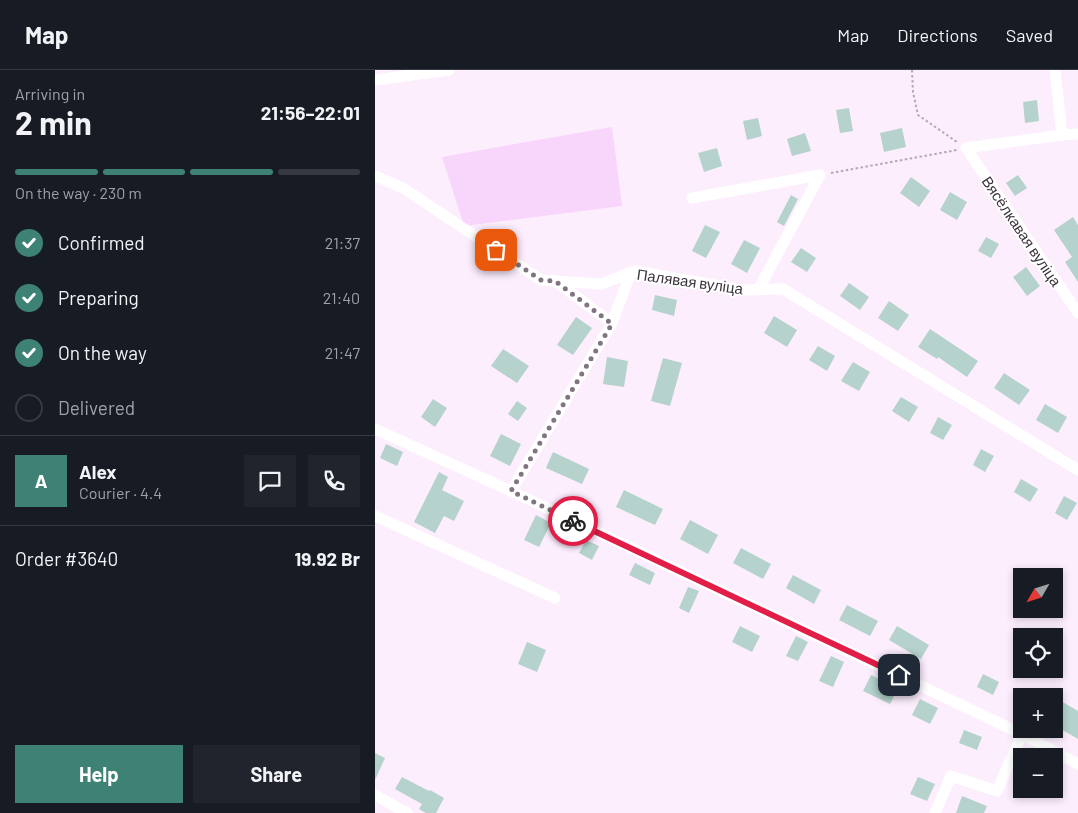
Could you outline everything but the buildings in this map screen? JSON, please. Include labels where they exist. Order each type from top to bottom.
[{"type":"street","points":[[375,80],[449,70]]},
{"type":"street","points":[[1055,70],[1062,134]]},
{"type":"street","points":[[966,148],[1062,134],[1078,134]]},
{"type":"street","name":"Вясёлкавая вуліца","points":[[966,148],[1078,313]]},
{"type":"street","points":[[692,198],[820,175]]},
{"type":"street","points":[[758,290],[820,175]]},
{"type":"street","name":"Палявая вуліца","points":[[375,176],[403,188],[541,280],[601,284],[635,271],[742,290],[783,289],[1078,470]]},
{"type":"street","points":[[511,491],[612,324],[631,272]]},
{"type":"street","points":[[555,281],[612,324]]},
{"type":"street","points":[[375,429],[511,491],[1013,730]]},
{"type":"street","points":[[375,516],[555,598]]},
{"type":"street","points":[[935,813],[951,776],[997,790],[1020,738]]},
{"type":"street","points":[[1029,738],[1078,764]]},
{"type":"street","points":[[375,795],[407,813]]},
{"type":"path","points":[[912,70],[913,92],[918,115],[966,148]]},
{"type":"path","points":[[820,175],[966,148]]},
{"type":"shaded area","points":[[612,127],[622,206],[464,226],[442,157]]},
{"type":"way so far","points":[[496,250],[541,280],[555,281],[612,324],[511,491],[573,521]]},
{"type":"route","points":[[573,521],[899,675]]}]
